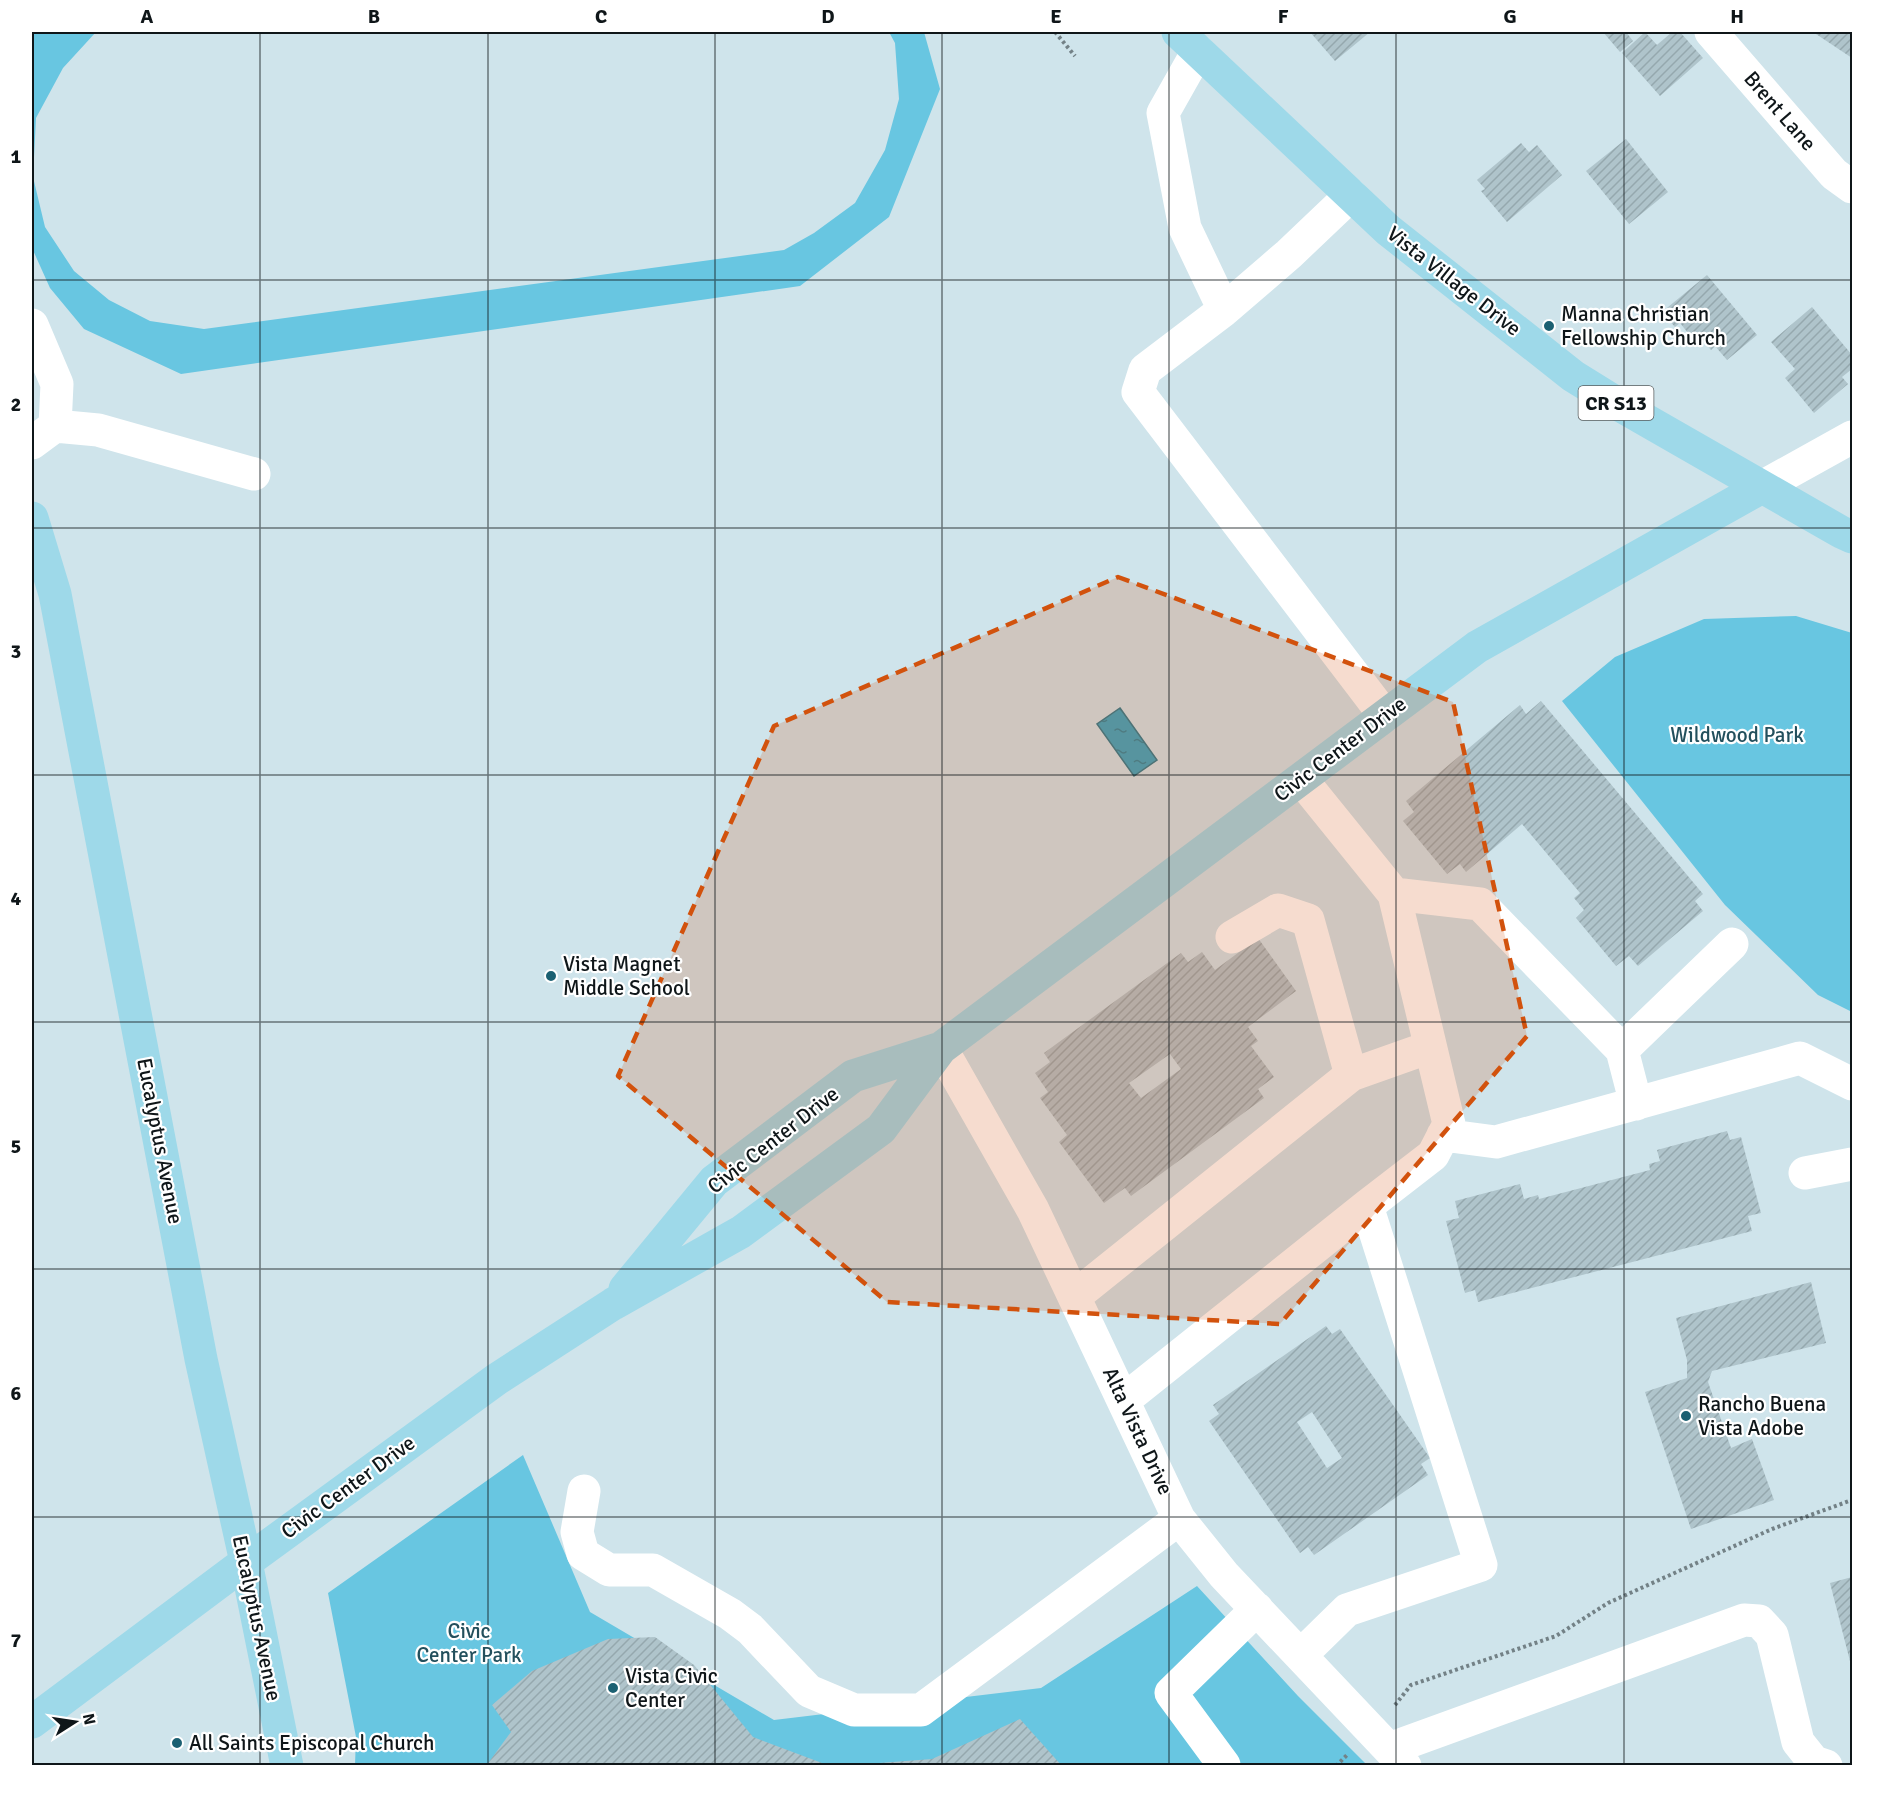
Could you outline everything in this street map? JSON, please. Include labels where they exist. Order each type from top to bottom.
[{"type":"main road","name":"Vista Village Drive","points":[[1188,41],[1388,230],[1573,376],[1762,487]]},
{"type":"main road","name":"CR S13","points":[[1762,487],[1852,537]]},
{"type":"main road","name":"Civic Center Drive","points":[[34,1717],[496,1379],[613,1304],[741,1232],[881,1129],[941,1048],[1477,647],[1762,487]]},
{"type":"main road","name":"Eucalyptus Avenue","points":[[32,518],[54,594],[201,1359],[288,1766]]},
{"type":"main road","name":"Civic Center Drive","points":[[613,1304],[714,1181],[853,1076],[941,1048]]},
{"type":"street","name":"Brent Lane","points":[[1711,32],[1834,174],[1852,187]]},
{"type":"street","points":[[1188,41],[1163,113],[1185,228],[1224,310]]},
{"type":"street","points":[[1351,195],[1224,310],[1146,370],[1138,392],[1385,716]]},
{"type":"street","points":[[32,326],[57,384],[44,435],[99,430],[254,474]]},
{"type":"street","points":[[1762,487],[1852,437]]},
{"type":"street","points":[[1124,1400],[1433,1155],[1449,1124],[1394,894],[1301,779]]},
{"type":"street","points":[[1394,894],[1480,904],[1622,1050],[1636,1104]]},
{"type":"street","points":[[1232,937],[1278,910],[1308,920],[1351,1075]]},
{"type":"street","points":[[1622,1050],[1732,944]]},
{"type":"street","points":[[1074,1297],[1351,1075],[1430,1047]]},
{"type":"street","name":"Alta Vista Drive","points":[[941,1048],[1033,1210],[1179,1519],[1224,1575],[1389,1749]]},
{"type":"street","points":[[1443,1135],[1496,1142],[1800,1058],[1852,1084]]},
{"type":"street","points":[[1805,1173],[1852,1164]]},
{"type":"street","points":[[1300,1655],[1347,1610],[1482,1565],[1366,1206]]},
{"type":"street","points":[[584,1491],[577,1532],[583,1554],[609,1570],[653,1570],[682,1586],[750,1629],[809,1691],[854,1710],[921,1710],[1179,1519]]},
{"type":"street","points":[[1224,1766],[1171,1693],[1257,1609]]},
{"type":"street","points":[[1389,1749],[1744,1620],[1758,1622],[1772,1635],[1798,1742],[1814,1762],[1826,1766]]},
{"type":"path","points":[[1055,32],[1075,56]]},
{"type":"path","points":[[1389,1749],[1411,1685],[1556,1636],[1608,1603],[1772,1529],[1852,1500]]},
{"type":"highlighted area","points":[[1118,577],[1453,702],[1527,1036],[1280,1324],[887,1302],[618,1076],[774,726]]},
{"type":"green space","points":[[32,32],[96,32],[63,68],[36,118],[33,177],[45,227],[74,271],[109,300],[150,321],[204,329],[784,250],[814,233],[855,203],[885,150],[899,99],[895,43],[889,32],[924,32],[940,89],[889,217],[800,286],[181,374],[84,329],[50,288],[32,248]]},
{"type":"green space","name":"Wildwood Park","points":[[1796,616],[1852,633],[1852,1012],[1818,995],[1725,905],[1562,701],[1615,657],[1704,619]]},
{"type":"green space","name":"Civic Center Park","points":[[523,1455],[590,1612],[774,1720],[1041,1688],[1197,1586],[1298,1696],[1367,1765],[355,1765],[356,1737],[328,1593]]},
{"type":"water","points":[[1120,708],[1157,760],[1134,776],[1097,724]]},
{"type":"building","points":[[1310,32],[1370,32],[1335,61]]},
{"type":"building","points":[[1603,32],[1626,32],[1633,41],[1620,52]]},
{"type":"building","points":[[1645,32],[1657,45],[1672,32],[1680,32],[1703,58],[1660,96],[1622,53]]},
{"type":"building","points":[[1813,32],[1852,32],[1852,58]]},
{"type":"building","points":[[1626,139],[1668,192],[1629,224],[1586,171]]},
{"type":"building","points":[[1521,143],[1529,152],[1537,145],[1562,175],[1507,222],[1481,191],[1485,189],[1477,180]]},
{"type":"building","points":[[1707,275],[1757,335],[1727,360],[1715,346],[1711,350],[1698,334],[1692,338],[1680,323],[1675,327],[1662,312]]},
{"type":"building","points":[[1812,307],[1852,355],[1852,369],[1842,377],[1848,384],[1814,413],[1785,378],[1795,369],[1771,342]]},
{"type":"building","points":[[1541,701],[1703,894],[1695,901],[1703,911],[1638,966],[1629,956],[1616,966],[1576,918],[1584,910],[1574,898],[1580,893],[1522,824],[1466,872],[1460,864],[1447,874],[1403,821],[1414,812],[1406,801],[1520,705],[1526,714]]},
{"type":"building","points":[[1258,938],[1296,991],[1248,1027],[1258,1041],[1251,1046],[1274,1077],[1258,1089],[1264,1098],[1131,1196],[1125,1188],[1104,1203],[1059,1142],[1067,1135],[1040,1098],[1048,1092],[1035,1073],[1050,1062],[1044,1053],[1181,953],[1188,962],[1202,952],[1215,970]],"holes":[[[1170,1054],[1181,1069],[1141,1098],[1129,1083]]]},
{"type":"building","points":[[1727,1131],[1730,1140],[1741,1137],[1761,1213],[1748,1216],[1752,1231],[1478,1302],[1475,1290],[1465,1293],[1446,1221],[1459,1218],[1455,1201],[1520,1184],[1524,1199],[1538,1195],[1539,1199],[1650,1170],[1649,1164],[1660,1161],[1657,1150]]},
{"type":"building","name":"Rancho Buena Vista Adobe","points":[[1811,1282],[1826,1343],[1712,1371],[1708,1382],[1731,1448],[1752,1439],[1774,1500],[1691,1529],[1645,1392],[1687,1378],[1687,1360],[1676,1318]]},
{"type":"building","points":[[1326,1326],[1332,1334],[1340,1329],[1430,1458],[1421,1464],[1428,1475],[1314,1555],[1308,1547],[1300,1553],[1209,1421],[1219,1414],[1213,1405]],"holes":[[[1312,1412],[1342,1458],[1327,1468],[1297,1422]]]},
{"type":"building","points":[[1852,1577],[1852,1669],[1830,1583]]},
{"type":"building","name":"Vista Civic Center","points":[[655,1637],[694,1665],[753,1737],[830,1766],[486,1766],[511,1732],[492,1705],[532,1671],[608,1639]]},
{"type":"building","points":[[1020,1719],[1062,1766],[866,1766],[866,1764],[932,1759]]},
{"type":"place","name":"Manna Christian Fellowship Church","points":[[1549,326]]},
{"type":"place","name":"Vista Magnet Middle School","points":[[551,976]]},
{"type":"place","name":"Rancho Buena Vista Adobe","points":[[1686,1416]]},
{"type":"place","name":"Vista Civic Center","points":[[613,1688]]},
{"type":"place","name":"All Saints Episcopal Church","points":[[177,1743]]}]
